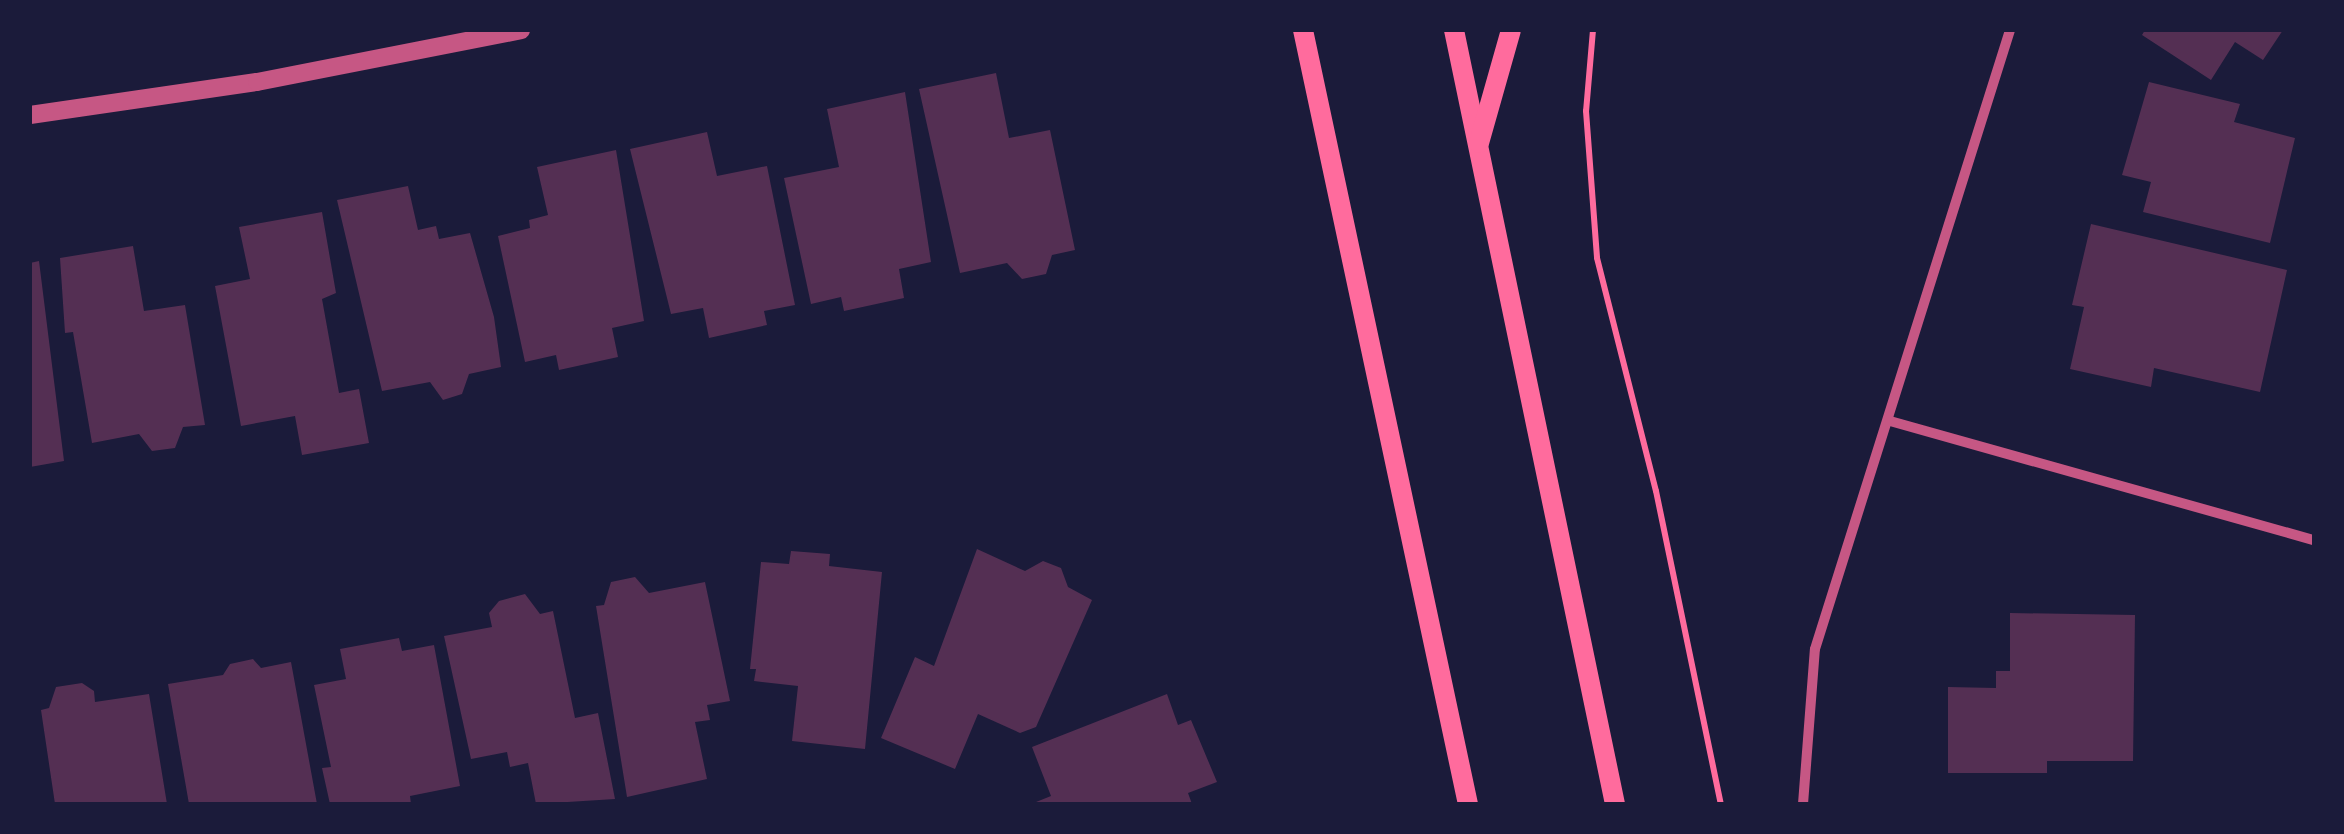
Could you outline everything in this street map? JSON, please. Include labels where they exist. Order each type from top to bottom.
[{"type":"main road","points":[[1303,30],[1468,804]]},
{"type":"main road","points":[[1454,30],[1615,804]]},
{"type":"main road","points":[[1478,145],[1511,30]]},
{"type":"street","points":[[30,114],[257,82],[521,30]]},
{"type":"street","points":[[1803,804],[1815,649],[1890,422],[2010,30]]},
{"type":"street","points":[[1890,422],[2314,540]]},
{"type":"path","points":[[1593,30],[1586,111],[1597,258],[1656,491],[1720,804]]},
{"type":"building","points":[[2145,30],[2283,30],[2263,60],[2235,42],[2211,80],[2142,35]]},
{"type":"building","points":[[996,73],[1009,138],[1050,130],[1075,250],[1052,255],[1046,274],[1022,279],[1007,263],[960,273],[919,89]]},
{"type":"building","points":[[2149,82],[2240,104],[2234,122],[2295,138],[2270,243],[2143,212],[2151,182],[2122,175]]},
{"type":"building","points":[[905,92],[931,262],[899,269],[904,298],[844,311],[841,297],[811,304],[784,178],[839,167],[827,109]]},
{"type":"building","points":[[707,132],[717,176],[767,166],[795,305],[764,311],[767,325],[709,338],[703,308],[671,314],[630,149]]},
{"type":"building","points":[[616,150],[644,321],[612,328],[618,357],[559,370],[556,355],[525,362],[498,236],[530,228],[529,220],[548,215],[537,167]]},
{"type":"building","points":[[408,186],[418,230],[436,226],[439,239],[470,233],[494,317],[501,367],[469,374],[462,394],[443,400],[430,382],[382,391],[337,200]]},
{"type":"building","points":[[322,212],[336,293],[322,299],[339,393],[359,389],[369,443],[302,455],[295,416],[241,426],[215,286],[250,279],[239,227]]},
{"type":"building","points":[[2091,224],[2287,270],[2260,392],[2154,368],[2151,387],[2070,369],[2084,307],[2072,305]]},
{"type":"building","points":[[133,246],[144,311],[185,305],[205,425],[183,427],[175,448],[152,451],[139,434],[92,443],[73,332],[65,333],[60,258]]},
{"type":"building","points":[[39,261],[64,461],[30,467],[30,263]]},
{"type":"building","points":[[977,549],[1025,571],[1043,561],[1061,568],[1068,587],[1092,600],[1036,727],[1020,733],[978,714],[955,769],[881,738],[915,657],[934,666]]},
{"type":"building","points":[[791,551],[830,554],[829,566],[882,572],[865,749],[792,741],[798,686],[754,681],[756,669],[750,669],[761,562],[789,564]]},
{"type":"building","points":[[635,577],[649,593],[705,582],[730,701],[707,705],[710,720],[695,722],[707,779],[627,797],[596,606],[604,605],[611,582]]},
{"type":"building","points":[[525,594],[540,614],[553,611],[575,718],[598,713],[615,799],[536,804],[528,763],[510,767],[507,752],[471,759],[444,636],[492,627],[489,613],[499,601]]},
{"type":"building","points":[[2010,613],[2135,615],[2133,761],[2047,761],[2047,773],[1948,773],[1948,687],[1996,688],[1996,671],[2010,671]]},
{"type":"building","points":[[399,638],[402,651],[434,645],[460,786],[410,796],[411,804],[330,804],[322,768],[331,767],[314,685],[346,679],[340,649]]},
{"type":"building","points":[[253,659],[261,668],[291,662],[317,804],[189,804],[168,684],[223,675],[230,664]]},
{"type":"building","points":[[82,683],[94,691],[95,702],[149,694],[167,804],[55,804],[41,710],[49,708],[56,687]]},
{"type":"building","points":[[1167,694],[1178,725],[1191,720],[1217,782],[1188,793],[1192,804],[1031,804],[1051,796],[1032,747]]}]
